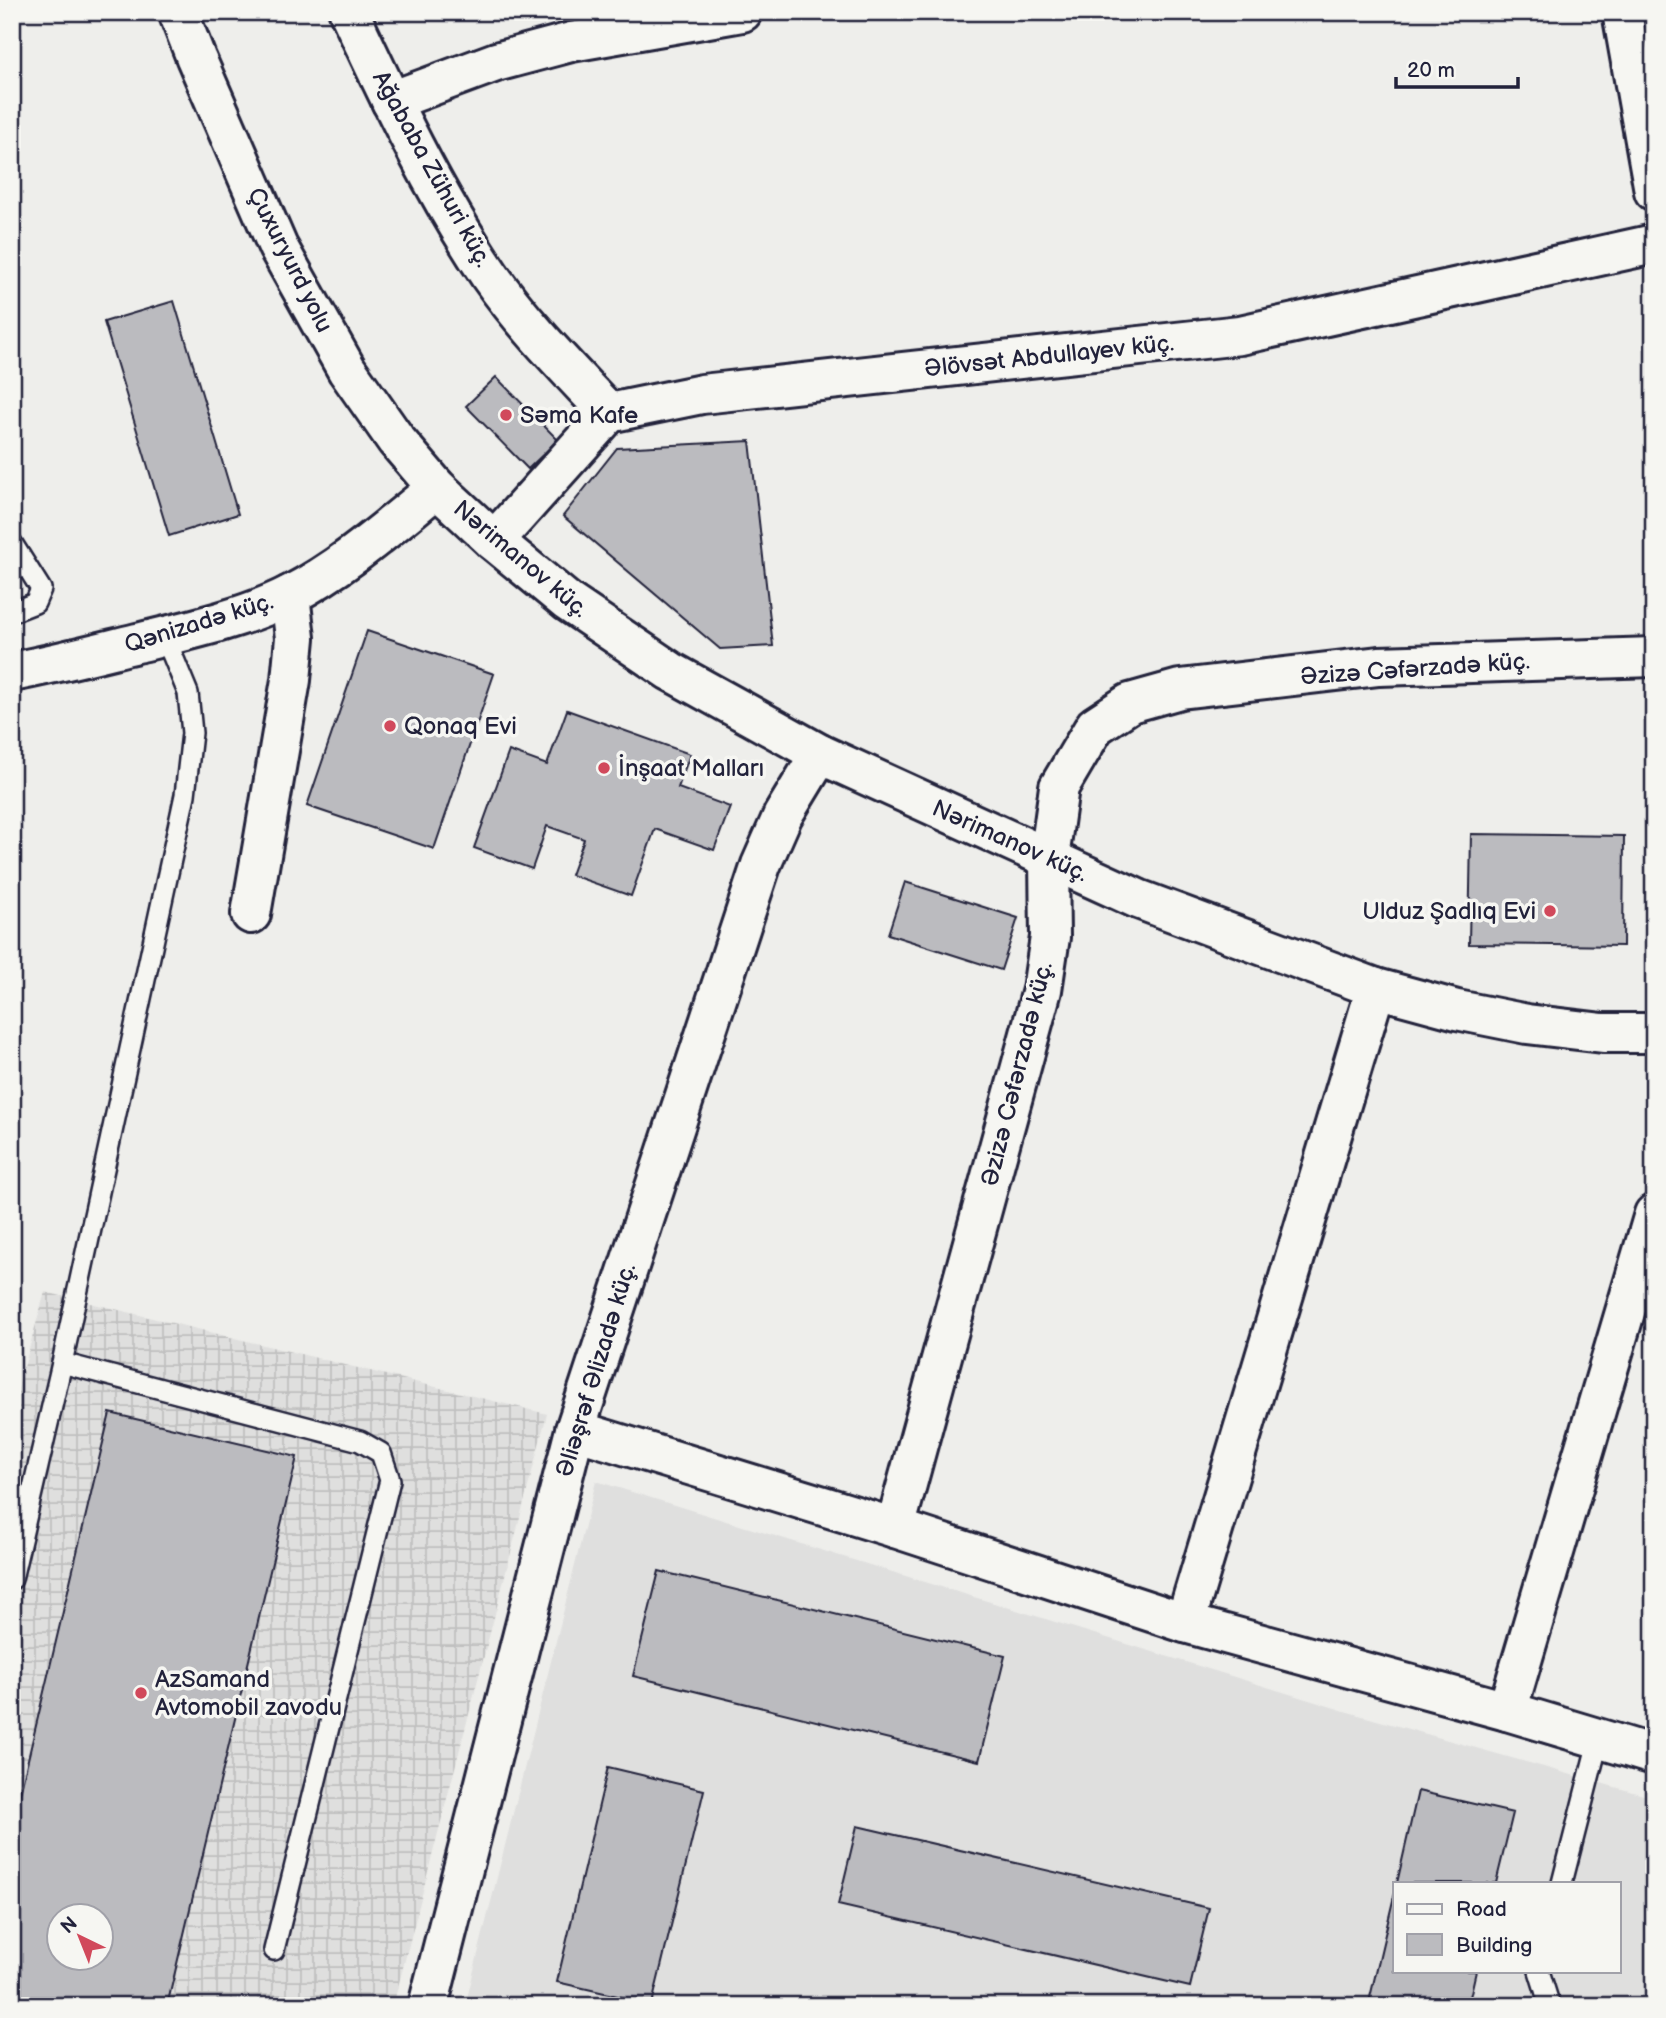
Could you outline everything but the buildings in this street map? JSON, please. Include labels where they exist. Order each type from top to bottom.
[{"type":"street","name":"Çuxuryurd yolu","points":[[178,12],[278,247],[347,370],[396,440],[437,488]]},
{"type":"street","name":"Ağababa Zühuri küç.","points":[[349,12],[391,102],[450,213],[492,278],[544,344],[609,413]]},
{"type":"street","points":[[391,102],[496,62],[571,42],[742,12]]},
{"type":"street","points":[[1622,12],[1654,191]]},
{"type":"street","name":"Əlövsət Abdullayev küç.","points":[[609,413],[702,394],[1240,335],[1654,244]]},
{"type":"street","points":[[494,541],[609,413]]},
{"type":"street","name":"Nərimanov küç.","points":[[437,488],[494,541],[568,602],[670,671],[820,754],[1138,899],[1376,988],[1457,1010],[1527,1024],[1604,1033],[1654,1033]]},
{"type":"street","name":"Qənizadə küç.","points":[[12,672],[42,667],[230,619],[290,595],[355,554],[437,488]]},
{"type":"street","points":[[251,914],[291,680],[295,638],[290,595]]},
{"type":"street","name":"Əzizə Cəfərzadə küç.","points":[[895,1528],[1042,990],[1050,937],[1049,859],[1059,787],[1095,726],[1130,703],[1180,689],[1379,666],[1654,657]]},
{"type":"street","name":"Əliəşrəf Əlizadə küç.","points":[[428,2006],[575,1430],[761,865],[783,815],[820,754]]},
{"type":"street","points":[[1185,1623],[1376,988]]},
{"type":"street","points":[[1507,1711],[1654,1214]]},
{"type":"street","points":[[575,1430],[895,1528],[1185,1623],[1507,1711],[1654,1755]]},
{"type":"lane","points":[[12,543],[41,589],[35,603],[12,612]]},
{"type":"lane","points":[[12,1579],[62,1363],[185,795],[192,733],[188,693],[165,637]]},
{"type":"lane","points":[[62,1363],[360,1441],[381,1453],[390,1480],[274,1950]]},
{"type":"lane","points":[[1562,1882],[1599,1738]]},
{"type":"lane","points":[[1539,1972],[1550,2006]]},
{"type":"shaded area","points":[[45,1292],[547,1414],[393,2006],[12,2006],[12,1410]]},
{"type":"shaded area","points":[[596,1481],[1348,1712],[1654,1798],[1654,2006],[465,2006]]},
{"type":"place","name":"Səma Kafe","points":[[506,415]]},
{"type":"place","name":"Qonaq Evi","points":[[390,726]]},
{"type":"place","name":"İnşaat Malları","points":[[604,768]]},
{"type":"place","name":"Ulduz Şadlıq Evi","points":[[1550,911]]},
{"type":"place","name":"AzSamand Avtomobil zavodu","points":[[141,1693]]}]
